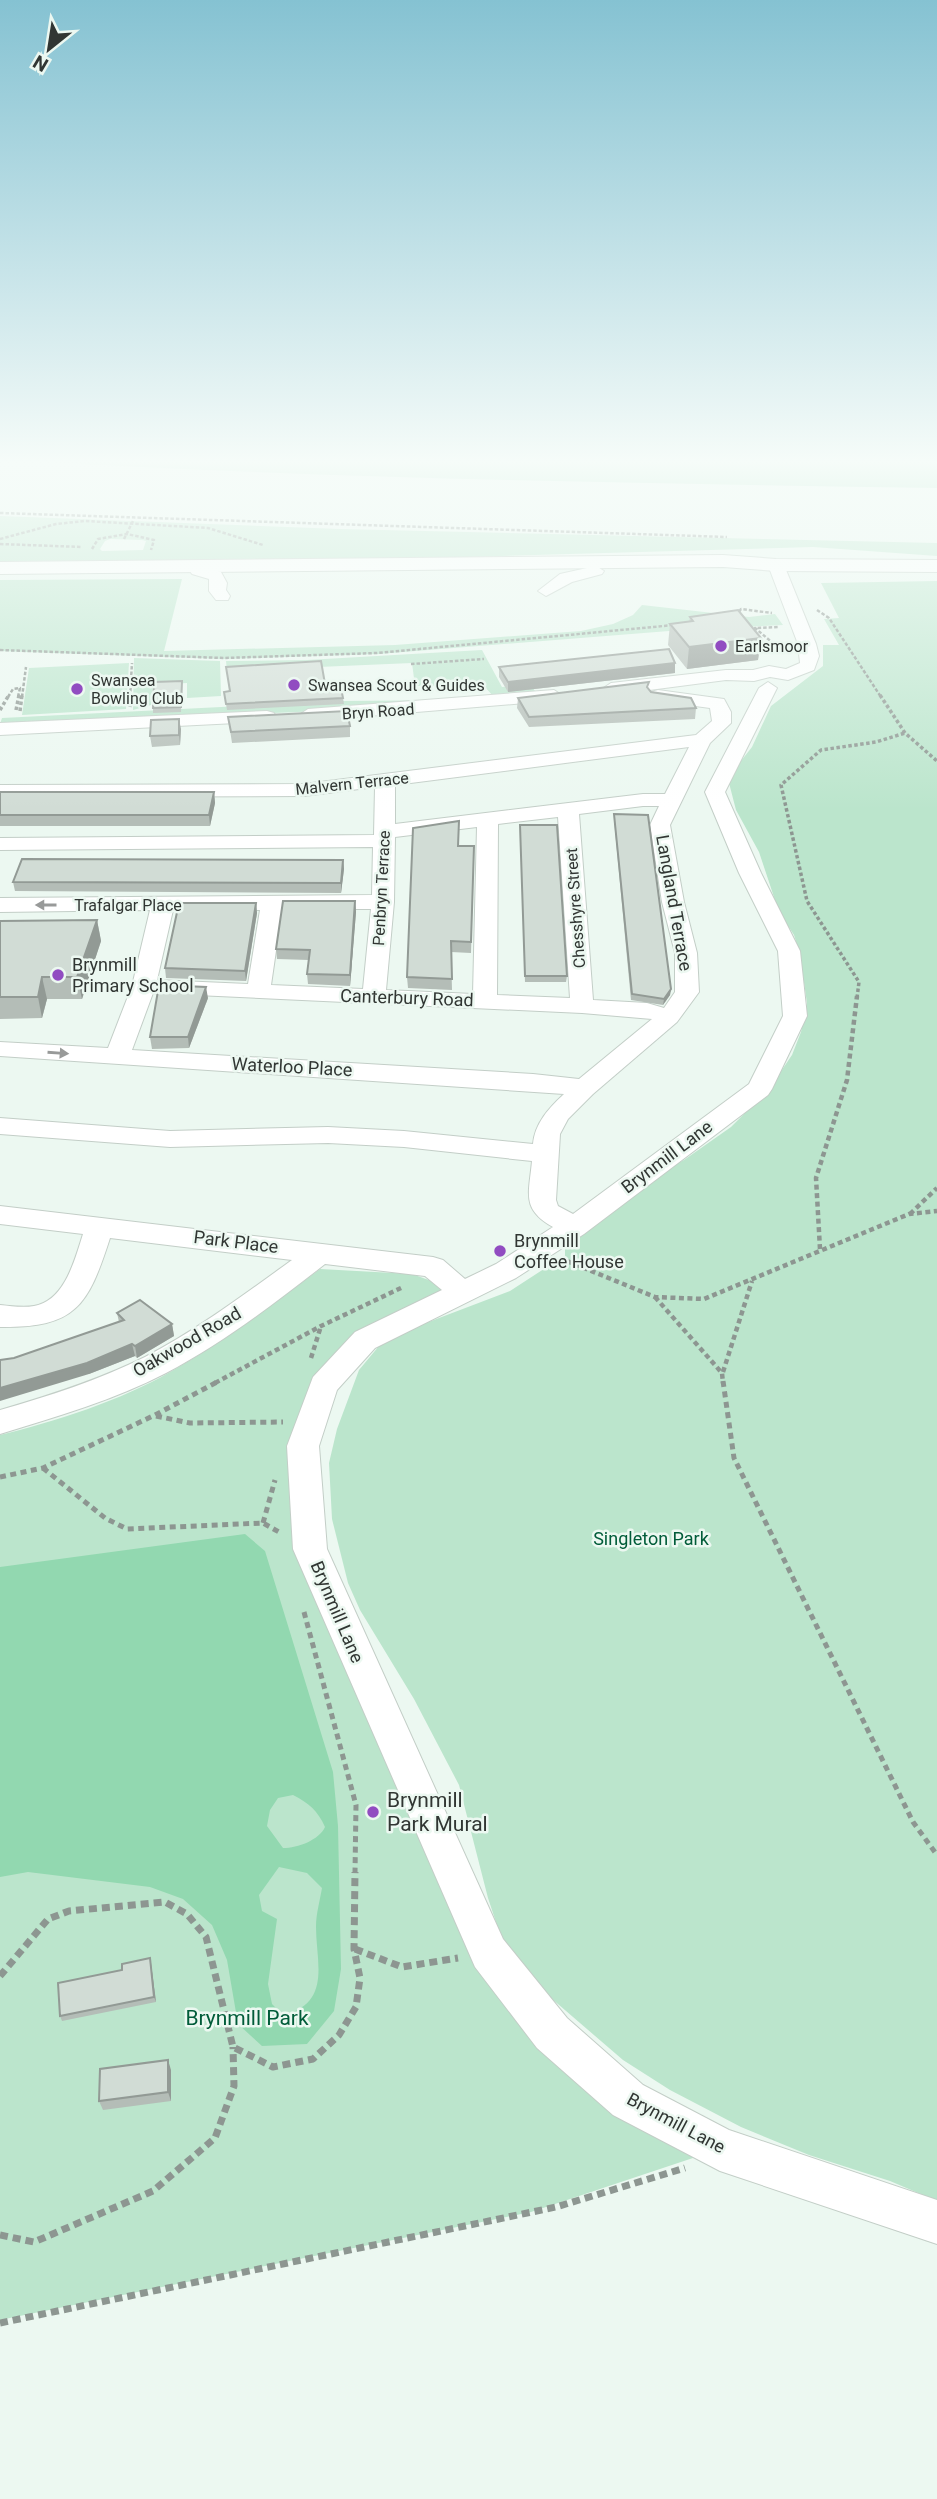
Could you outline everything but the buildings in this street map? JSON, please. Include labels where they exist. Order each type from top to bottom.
[{"type":"street","points":[[215,577],[219,583],[217,592],[222,596]]},
{"type":"street","points":[[546,591],[572,577]]},
{"type":"street","name":"Brynmill Lane","points":[[780,577],[810,656],[808,666],[770,680],[715,792],[750,873],[789,951],[795,1016],[759,1089],[574,1227],[506,1271],[365,1340],[324,1385],[303,1446],[310,1549],[489,1953],[552,2033],[628,2100],[720,2149],[937,2222]]},
{"type":"street","points":[[596,691],[726,675],[770,680]]},
{"type":"street","name":"Langland Terrace","points":[[574,1227],[547,1212],[542,1200],[547,1133],[557,1115],[584,1088],[669,1017],[687,992],[686,953],[673,902],[660,825],[670,800],[702,740],[722,723],[722,712],[717,703],[638,695],[622,688]]},
{"type":"street","name":"Bryn Road","points":[[0,729],[346,713],[569,694]]},
{"type":"street","name":"Malvern Terrace","points":[[0,791],[304,790],[702,740]]},
{"type":"street","name":"Penbryn Terrace","points":[[374,996],[383,902],[385,780]]},
{"type":"street","points":[[0,845],[384,837],[568,809],[643,800],[670,800]]},
{"type":"street","name":"Chesshyre Street","points":[[568,809],[582,1006]]},
{"type":"street","points":[[485,1001],[488,820]]},
{"type":"street","name":"Trafalgar Place","points":[[0,905],[383,902]]},
{"type":"street","points":[[117,1057],[144,986],[163,904]]},
{"type":"street","points":[[258,993],[272,904]]},
{"type":"street","name":"Canterbury Road","points":[[144,986],[582,1006],[647,1010],[669,1017]]},
{"type":"street","name":"Waterloo Place","points":[[0,1049],[533,1082],[584,1088]]},
{"type":"street","points":[[0,1126],[170,1139],[328,1135],[391,1138],[545,1154]]},
{"type":"street","name":"Park Place","points":[[0,1215],[433,1267]]},
{"type":"street","points":[[0,1316],[39,1316],[61,1306],[80,1281],[100,1226]]},
{"type":"street","name":"Oakwood Road","points":[[0,1422],[58,1404],[155,1364],[241,1312],[322,1252]]},
{"type":"street","points":[[433,1267],[462,1292]]},
{"type":"path","points":[[734,619],[741,609],[797,620]]},
{"type":"path","points":[[829,618],[905,733],[937,761]]},
{"type":"path","points":[[774,644],[755,628],[797,620]]},
{"type":"path","points":[[0,650],[223,658],[377,653],[680,625]]},
{"type":"path","points":[[411,664],[484,659]]},
{"type":"path","points":[[130,711],[132,663]]},
{"type":"path","points":[[0,710],[13,689],[20,688],[15,710]]},
{"type":"path","points":[[820,1249],[816,1178],[847,1080],[859,982],[807,901],[780,785],[821,750],[876,742],[905,733]]},
{"type":"path","points":[[909,1214],[937,1188]]},
{"type":"path","points":[[541,1248],[608,1280],[655,1297],[704,1299],[909,1214],[937,1211]]},
{"type":"path","points":[[0,1477],[43,1468],[155,1415],[321,1326],[404,1286],[433,1267]]},
{"type":"path","points":[[752,1281],[722,1373],[734,1458],[913,1822],[937,1855]]},
{"type":"path","points":[[655,1297],[722,1373]]},
{"type":"path","points":[[155,1415],[190,1423],[291,1422]]},
{"type":"path","points":[[43,1468],[106,1518],[127,1529],[263,1523],[283,1534]]},
{"type":"path","points":[[233,2047],[273,2067],[313,2059],[339,2035],[356,2007],[360,1978],[354,1949],[356,1805],[300,1599]]},
{"type":"path","points":[[0,1976],[48,1919],[69,1911],[166,1902],[187,1914],[206,1937],[233,2047],[234,2086],[215,2138],[153,2191],[34,2242],[0,2235]]},
{"type":"path","points":[[354,1949],[402,1967],[489,1953]]},
{"type":"path","points":[[0,2323],[556,2207],[676,2172],[720,2149]]},
{"type":"green space","points":[[182,579],[164,651],[395,645],[581,631],[613,624],[633,615],[642,605],[749,617],[775,614],[783,625],[669,631],[378,654],[223,659],[0,651],[0,580]]},
{"type":"green space","name":"Singleton Park","points":[[937,581],[937,2201],[890,2181],[809,2155],[741,2127],[670,2090],[623,2060],[530,1980],[503,1943],[488,1898],[459,1785],[414,1699],[360,1610],[348,1583],[332,1519],[329,1463],[337,1429],[359,1370],[379,1346],[397,1334],[510,1291],[550,1265],[556,1264],[565,1256],[565,1249],[637,1184],[684,1160],[731,1127],[769,1089],[792,1055],[801,1032],[807,1003],[800,954],[794,935],[779,912],[759,852],[736,810],[729,783],[733,771],[752,747],[771,706],[823,666],[823,645],[839,645],[824,619],[839,618],[821,583]]},
{"type":"green space","points":[[482,650],[502,687],[531,684],[536,693],[494,697],[484,686],[478,685],[415,686],[412,663],[227,671],[226,661],[307,660]]},
{"type":"green space","points":[[134,658],[220,661],[221,696],[187,698],[187,683],[153,685],[151,705],[133,710]]},
{"type":"green space","name":"Swansea Bowling Club","points":[[129,663],[126,709],[22,715],[29,668]]},
{"type":"green space","points":[[467,700],[348,710],[0,724],[2,718],[342,701]]},
{"type":"green space","name":"Brynmill Park","points":[[320,1269],[412,1274],[462,1292],[365,1340],[303,1446],[310,1549],[489,1953],[552,2033],[720,2149],[531,2212],[0,2320],[0,1435],[87,1409],[151,1382],[228,1336]]},
{"type":"shaded area","points":[[245,1534],[265,1551],[333,1772],[338,1826],[341,1969],[334,2011],[307,2044],[262,2046],[238,2024],[227,1960],[212,1925],[183,1899],[150,1887],[28,1872],[0,1877],[0,1567]],"holes":[[[293,1795],[312,1808],[325,1827],[318,1836],[307,1842],[283,1848],[267,1826],[270,1810],[278,1798]],[[279,1867],[307,1873],[322,1888],[316,1922],[318,1980],[315,1991],[309,2001],[283,2015],[272,2004],[268,1984],[277,1919],[262,1911],[259,1895]]]},
{"type":"place","name":"Earlsmoor","points":[[721,646]]},
{"type":"place","name":"Swansea Scout & Guides","points":[[294,685]]},
{"type":"place","name":"Swansea Bowling Club","points":[[77,689]]},
{"type":"place","name":"Brynmill Primary School","points":[[58,975]]},
{"type":"place","name":"Brynmill Coffee House","points":[[500,1251]]},
{"type":"place","name":"Brynmill Park Mural","points":[[373,1812]]}]
